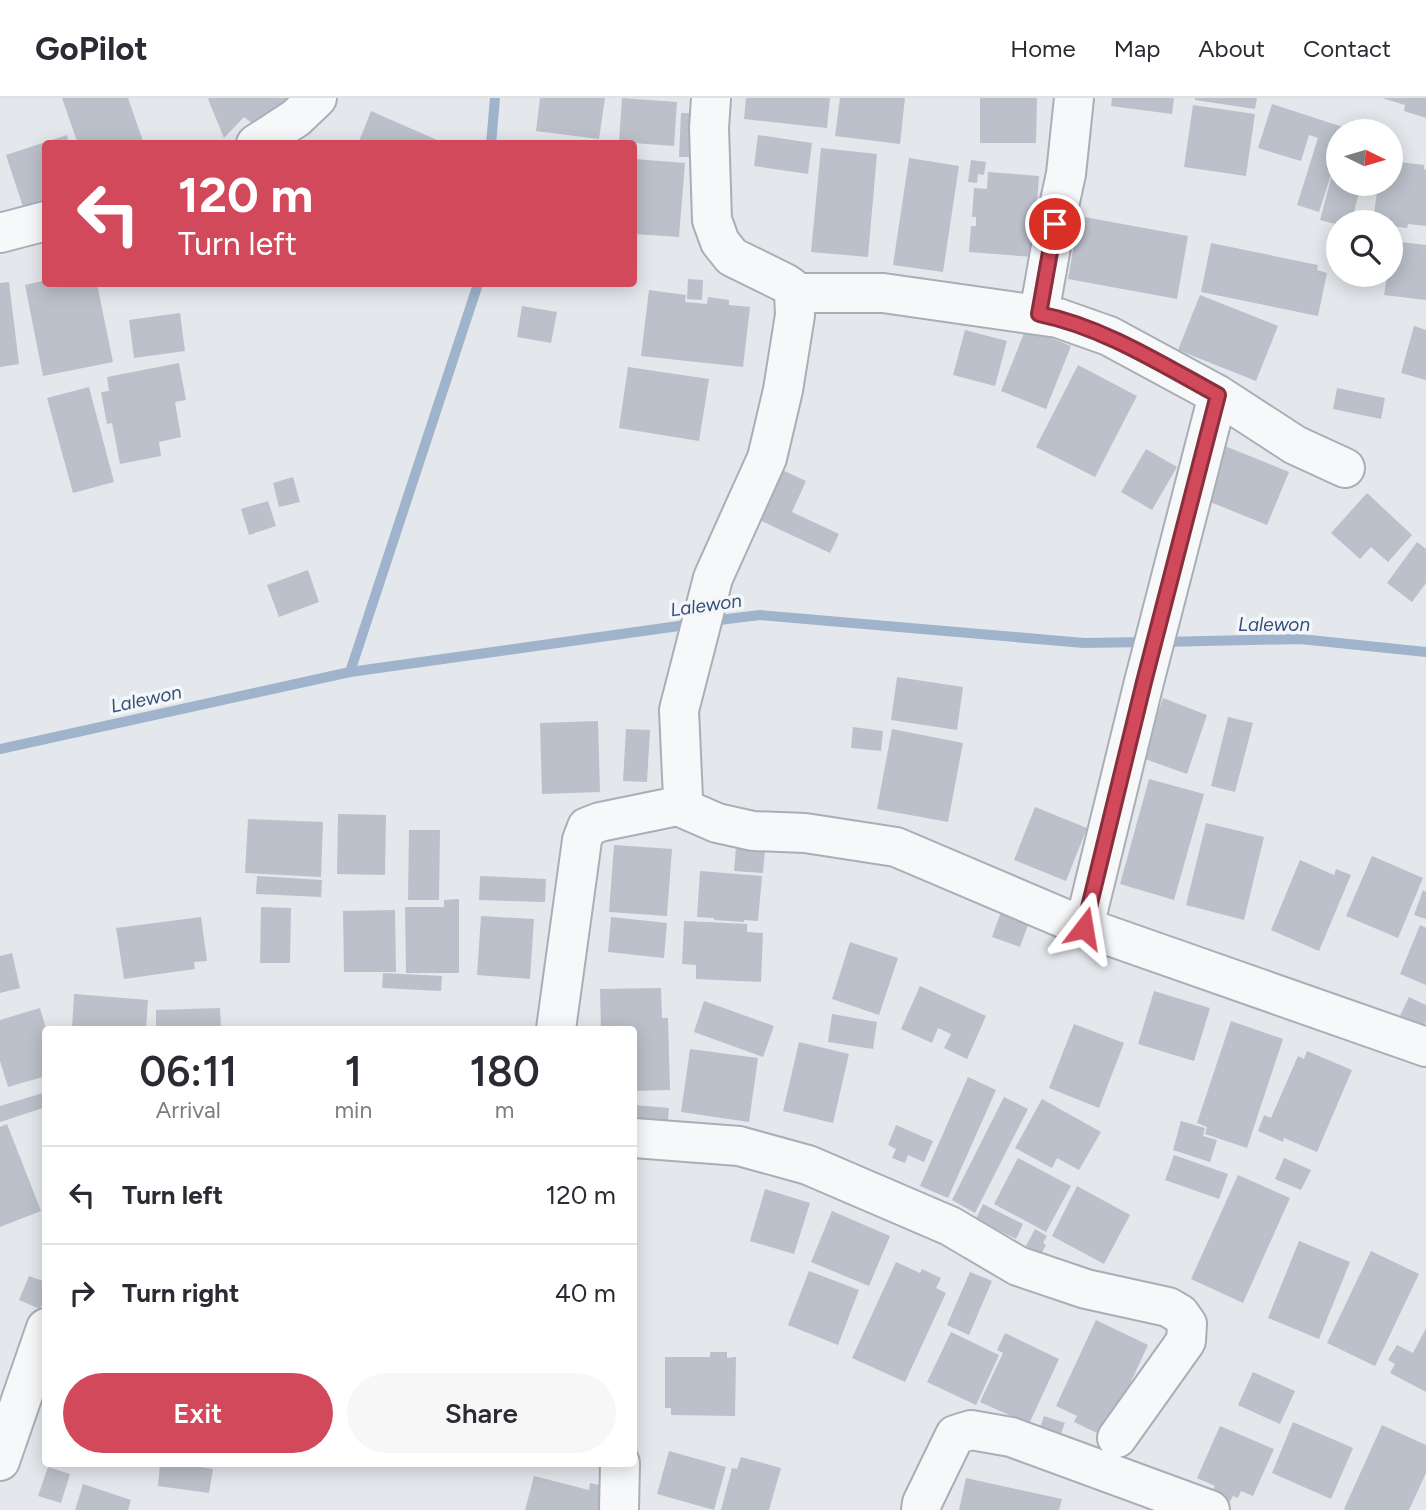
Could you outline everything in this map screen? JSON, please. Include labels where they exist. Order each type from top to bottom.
[{"type":"street","points":[[262,140],[296,118],[317,98]]},
{"type":"street","points":[[556,1026],[582,841],[587,827],[682,803],[679,710],[713,578],[767,458],[783,390],[795,315],[794,293],[792,287],[732,257],[720,242],[712,220],[709,128],[711,98]]},
{"type":"street","points":[[1039,314],[1066,174],[1074,98]]},
{"type":"street","points":[[0,233],[42,221]]},
{"type":"street","points":[[794,293],[883,293],[1058,318],[1109,337],[1218,395],[1295,444],[1345,468]]},
{"type":"street","points":[[1084,928],[1218,395]]},
{"type":"street","points":[[678,806],[717,823],[753,831],[805,833],[896,848],[1084,928],[1426,1047]]},
{"type":"street","points":[[637,1138],[739,1146],[808,1165],[950,1226],[1018,1266],[1086,1289],[1168,1307],[1180,1314],[1187,1324],[1186,1341],[1117,1438],[1090,1466]]},
{"type":"street","points":[[0,1461],[42,1340]]},
{"type":"street","points":[[921,1510],[955,1435],[971,1430],[1011,1437],[1210,1510]]},
{"type":"street","points":[[1117,1438],[1128,1480]]},
{"type":"street","points":[[619,1510],[620,1467]]},
{"type":"building","points":[[62,98],[128,98],[143,140],[77,140]]},
{"type":"building","points":[[209,98],[291,98],[266,134],[244,117],[224,138]]},
{"type":"building","points":[[540,98],[605,98],[599,139],[536,131]]},
{"type":"building","points":[[622,98],[677,102],[674,146],[619,140]]},
{"type":"building","points":[[746,98],[830,98],[827,128],[744,119]]},
{"type":"building","points":[[840,98],[905,98],[900,144],[835,136]]},
{"type":"building","points":[[980,98],[1037,98],[1036,143],[980,143]]},
{"type":"building","points":[[1112,98],[1174,98],[1172,114],[1111,106]]},
{"type":"building","points":[[1195,98],[1257,98],[1255,109]]},
{"type":"building","points":[[1382,98],[1426,98],[1426,118],[1404,111],[1405,105]]},
{"type":"building","points":[[1272,104],[1326,122],[1326,190],[1319,212],[1297,205],[1318,138],[1309,135],[1301,161],[1258,148]]},
{"type":"building","points":[[1193,105],[1255,114],[1246,176],[1184,167]]},
{"type":"building","points":[[371,111],[437,140],[360,140]]},
{"type":"building","points":[[681,113],[698,113],[696,157],[679,157]]},
{"type":"building","points":[[67,135],[68,140],[52,140]]},
{"type":"building","points":[[758,135],[812,143],[808,174],[754,166]]},
{"type":"building","points":[[42,143],[42,201],[23,207],[6,155]]},
{"type":"building","points":[[821,148],[877,154],[868,257],[811,252]]},
{"type":"building","points":[[909,158],[959,166],[943,272],[893,265]]},
{"type":"building","points":[[637,159],[685,163],[679,237],[637,234]]},
{"type":"building","points":[[971,160],[986,162],[984,175],[978,174],[977,183],[968,182]]},
{"type":"building","points":[[1404,163],[1424,165],[1426,226],[1408,224],[1407,228],[1403,228],[1403,210],[1375,210],[1376,196],[1404,196]]},
{"type":"building","points":[[988,172],[1039,176],[1033,257],[969,252],[971,226],[976,226],[976,217],[972,217],[974,188],[987,189]]},
{"type":"building","points":[[1326,196],[1358,196],[1354,210],[1326,210],[1326,222],[1320,220]]},
{"type":"building","points":[[1079,216],[1188,236],[1177,299],[1068,279]]},
{"type":"building","points":[[1403,242],[1426,245],[1426,300],[1384,295],[1385,287],[1403,287]]},
{"type":"building","points":[[1211,243],[1318,265],[1317,270],[1326,273],[1318,316],[1201,292]]},
{"type":"building","points":[[688,279],[703,280],[702,300],[687,299]]},
{"type":"building","points":[[42,281],[42,287],[98,287],[113,362],[43,376],[25,285]]},
{"type":"building","points":[[9,282],[19,364],[0,367],[0,283]]},
{"type":"building","points":[[649,290],[686,295],[685,302],[707,304],[708,297],[729,300],[729,305],[750,307],[743,367],[641,356]]},
{"type":"building","points":[[1200,295],[1278,326],[1256,381],[1178,350]]},
{"type":"building","points":[[522,306],[557,312],[551,343],[517,337]]},
{"type":"building","points":[[180,313],[185,351],[134,358],[129,320]]},
{"type":"building","points":[[1414,326],[1426,330],[1426,380],[1401,373]]},
{"type":"building","points":[[1026,328],[1071,346],[1046,409],[1001,391]]},
{"type":"building","points":[[965,330],[1007,341],[995,386],[953,375]]},
{"type":"building","points":[[179,363],[186,400],[175,402],[181,437],[159,442],[161,456],[120,464],[112,423],[107,424],[101,392],[109,391],[107,377]]},
{"type":"building","points":[[1078,365],[1137,396],[1095,477],[1036,447]]},
{"type":"building","points":[[628,367],[709,379],[699,441],[619,428]]},
{"type":"building","points":[[89,387],[114,482],[73,493],[47,398]]},
{"type":"building","points":[[1337,388],[1385,398],[1381,419],[1333,409]]},
{"type":"building","points":[[1220,444],[1289,472],[1267,525],[1198,497]]},
{"type":"building","points":[[1146,449],[1177,467],[1152,510],[1121,492]]},
{"type":"building","points":[[780,469],[806,481],[792,512],[839,534],[830,553],[757,519]]},
{"type":"building","points":[[293,477],[300,502],[279,507],[273,483]]},
{"type":"building","points":[[1367,493],[1412,535],[1388,562],[1371,547],[1360,559],[1331,533]]},
{"type":"building","points":[[268,501],[276,526],[249,535],[241,509]]},
{"type":"building","points":[[1417,542],[1426,549],[1426,583],[1412,602],[1387,583]]},
{"type":"building","points":[[308,570],[319,602],[279,617],[267,585]]},
{"type":"building","points":[[897,677],[963,687],[957,730],[891,720]]},
{"type":"building","points":[[1163,698],[1207,715],[1187,774],[1142,758]]},
{"type":"building","points":[[1228,717],[1253,723],[1235,792],[1211,786]]},
{"type":"building","points":[[598,721],[600,792],[542,794],[540,723]]},
{"type":"building","points":[[853,727],[883,731],[881,751],[851,748]]},
{"type":"building","points":[[626,729],[650,730],[647,782],[623,781]]},
{"type":"building","points":[[892,729],[963,743],[948,822],[877,809]]},
{"type":"building","points":[[1149,779],[1204,794],[1174,900],[1120,884]]},
{"type":"building","points":[[1035,807],[1087,828],[1066,881],[1014,860]]},
{"type":"building","points":[[338,814],[386,815],[385,875],[337,874]]},
{"type":"building","points":[[248,819],[323,822],[321,877],[245,873]]},
{"type":"building","points":[[1206,823],[1264,837],[1244,920],[1186,905]]},
{"type":"building","points":[[409,830],[440,830],[439,900],[408,900]]},
{"type":"building","points":[[614,845],[672,849],[667,916],[609,912]]},
{"type":"building","points":[[736,847],[765,849],[763,873],[734,871]]},
{"type":"building","points":[[1372,856],[1423,878],[1398,938],[1346,916]]},
{"type":"building","points":[[1300,860],[1334,875],[1336,869],[1351,875],[1319,951],[1271,930]]},
{"type":"building","points":[[700,871],[762,876],[758,921],[697,917]]},
{"type":"building","points":[[257,876],[322,880],[321,897],[256,894]]},
{"type":"building","points":[[480,876],[546,879],[545,902],[479,900]]},
{"type":"building","points":[[1423,890],[1426,892],[1426,919],[1414,915]]},
{"type":"building","points":[[459,899],[459,973],[406,973],[405,907],[444,907],[444,900]]},
{"type":"building","points":[[261,907],[291,908],[290,963],[260,963]]},
{"type":"building","points":[[1002,909],[1030,919],[1020,947],[992,937]]},
{"type":"building","points":[[395,910],[396,972],[344,972],[343,911]]},
{"type":"building","points":[[481,916],[534,919],[530,979],[477,975]]},
{"type":"building","points":[[201,917],[207,961],[194,962],[195,969],[124,979],[116,928]]},
{"type":"building","points":[[611,917],[667,923],[664,958],[608,952]]},
{"type":"building","points":[[684,921],[747,924],[747,932],[763,933],[761,982],[696,979],[696,965],[682,964]]},
{"type":"building","points":[[1420,925],[1426,928],[1426,985],[1400,974]]},
{"type":"building","points":[[850,942],[898,958],[879,1015],[832,999]]},
{"type":"building","points":[[12,953],[20,988],[0,993],[0,956]]},
{"type":"building","points":[[383,973],[442,976],[441,991],[382,988]]},
{"type":"building","points":[[920,986],[986,1016],[967,1059],[944,1048],[951,1034],[938,1028],[932,1043],[901,1029]]},
{"type":"building","points":[[661,988],[662,1018],[668,1018],[670,1090],[637,1091],[637,1026],[601,1026],[600,989]]},
{"type":"building","points":[[1154,991],[1210,1008],[1194,1061],[1138,1044]]},
{"type":"building","points":[[74,994],[148,1000],[146,1026],[72,1026]]},
{"type":"building","points":[[1409,997],[1426,1005],[1426,1022],[1420,1035],[1396,1024]]},
{"type":"building","points":[[704,1001],[774,1026],[763,1057],[694,1032]]},
{"type":"building","points":[[40,1008],[45,1026],[42,1026],[42,1077],[8,1087],[0,1061],[0,1020]]},
{"type":"building","points":[[220,1008],[221,1026],[156,1026],[156,1010]]},
{"type":"building","points":[[832,1014],[877,1022],[873,1049],[828,1042]]},
{"type":"building","points":[[1231,1021],[1283,1039],[1247,1148],[1205,1134],[1207,1127],[1197,1123]]},
{"type":"building","points":[[1074,1024],[1124,1043],[1099,1108],[1049,1088]]},
{"type":"building","points":[[799,1042],[849,1054],[833,1123],[783,1111]]},
{"type":"building","points":[[690,1049],[758,1058],[749,1122],[681,1112]]},
{"type":"building","points":[[1307,1051],[1352,1070],[1317,1152],[1284,1138],[1283,1142],[1258,1131],[1264,1115],[1271,1118],[1298,1056],[1304,1059]]},
{"type":"building","points":[[968,1077],[996,1090],[948,1198],[920,1186]]},
{"type":"building","points":[[42,1093],[42,1108],[0,1122],[0,1106]]},
{"type":"building","points":[[1004,1097],[1028,1109],[975,1213],[952,1200]]},
{"type":"building","points":[[1042,1099],[1101,1132],[1079,1170],[1057,1158],[1052,1168],[1015,1148]]},
{"type":"building","points":[[637,1105],[669,1108],[667,1130],[637,1127]]},
{"type":"building","points":[[1181,1121],[1205,1128],[1203,1136],[1217,1140],[1210,1162],[1173,1150]]},
{"type":"building","points":[[7,1124],[41,1211],[0,1227],[0,1127]]},
{"type":"building","points":[[896,1125],[933,1141],[924,1162],[908,1155],[905,1163],[892,1158],[896,1149],[888,1145]]},
{"type":"building","points":[[1174,1155],[1228,1174],[1219,1199],[1165,1180]]},
{"type":"building","points":[[1018,1158],[1071,1186],[1046,1232],[994,1204]]},
{"type":"building","points":[[1284,1158],[1311,1170],[1301,1190],[1275,1179]]},
{"type":"building","points":[[1238,1175],[1290,1198],[1243,1303],[1191,1279]]},
{"type":"building","points":[[1077,1186],[1130,1215],[1104,1264],[1052,1236]]},
{"type":"building","points":[[765,1189],[810,1203],[794,1254],[750,1241]]},
{"type":"building","points":[[983,1204],[1023,1224],[1016,1239],[976,1219]]},
{"type":"building","points":[[832,1211],[890,1236],[869,1286],[811,1262]]},
{"type":"building","points":[[1035,1229],[1047,1236],[1041,1254],[1026,1246]]},
{"type":"building","points":[[1299,1241],[1350,1262],[1319,1339],[1268,1318]]},
{"type":"building","points":[[1371,1251],[1419,1274],[1375,1366],[1327,1343]]},
{"type":"building","points":[[896,1262],[920,1273],[922,1269],[941,1278],[936,1288],[946,1293],[905,1382],[852,1358]]},
{"type":"building","points":[[809,1271],[859,1290],[838,1345],[788,1325]]},
{"type":"building","points":[[970,1272],[992,1281],[969,1335],[947,1325]]},
{"type":"building","points":[[29,1276],[42,1281],[40,1309],[19,1300]]},
{"type":"building","points":[[1096,1320],[1148,1345],[1108,1431],[1099,1434],[1074,1422],[1077,1416],[1056,1406]]},
{"type":"building","points":[[1426,1328],[1426,1392],[1390,1373],[1395,1364],[1388,1360],[1397,1345],[1413,1353]]},
{"type":"building","points":[[951,1332],[999,1355],[976,1405],[927,1382]]},
{"type":"building","points":[[1005,1333],[1059,1359],[1029,1424],[980,1402],[1003,1353],[997,1350]]},
{"type":"building","points":[[710,1352],[727,1352],[727,1358],[736,1357],[735,1416],[671,1415],[671,1408],[665,1408],[665,1357],[710,1357]]},
{"type":"building","points":[[1253,1372],[1295,1391],[1280,1424],[1238,1405]]},
{"type":"building","points":[[1044,1416],[1065,1423],[1058,1441],[1038,1434]]},
{"type":"building","points":[[1293,1422],[1353,1448],[1331,1499],[1272,1473]]},
{"type":"building","points":[[1382,1425],[1426,1445],[1426,1473],[1409,1510],[1346,1510],[1344,1509]]},
{"type":"building","points":[[1220,1426],[1274,1449],[1253,1496],[1241,1491],[1238,1498],[1233,1496],[1229,1503],[1211,1494],[1215,1486],[1197,1478]]},
{"type":"building","points":[[669,1451],[726,1467],[714,1510],[657,1494]]},
{"type":"building","points":[[741,1457],[781,1468],[769,1510],[721,1510],[732,1468],[737,1469]]},
{"type":"building","points":[[48,1467],[70,1474],[61,1503],[38,1496]]},
{"type":"building","points":[[160,1467],[213,1469],[209,1493],[158,1486]]},
{"type":"building","points":[[534,1476],[589,1490],[590,1483],[608,1487],[599,1510],[525,1510]]},
{"type":"building","points":[[966,1478],[1062,1499],[1059,1510],[959,1510]]},
{"type":"building","points":[[83,1484],[131,1500],[128,1510],[75,1510]]},
{"type":"waterway","points":[[491,140],[495,98]]},
{"type":"waterway","points":[[350,672],[477,287]]},
{"type":"waterway","name":"Lalewon","points":[[711,621],[760,615],[1084,643],[1146,642]]},
{"type":"waterway","name":"Lalewon","points":[[0,749],[350,672],[693,624]]},
{"type":"waterway","name":"Lalewon","points":[[1161,642],[1300,639],[1426,652]]},
{"type":"route","points":[[1055,224],[1039,314],[1058,318],[1109,337],[1218,395],[1084,928]]}]
